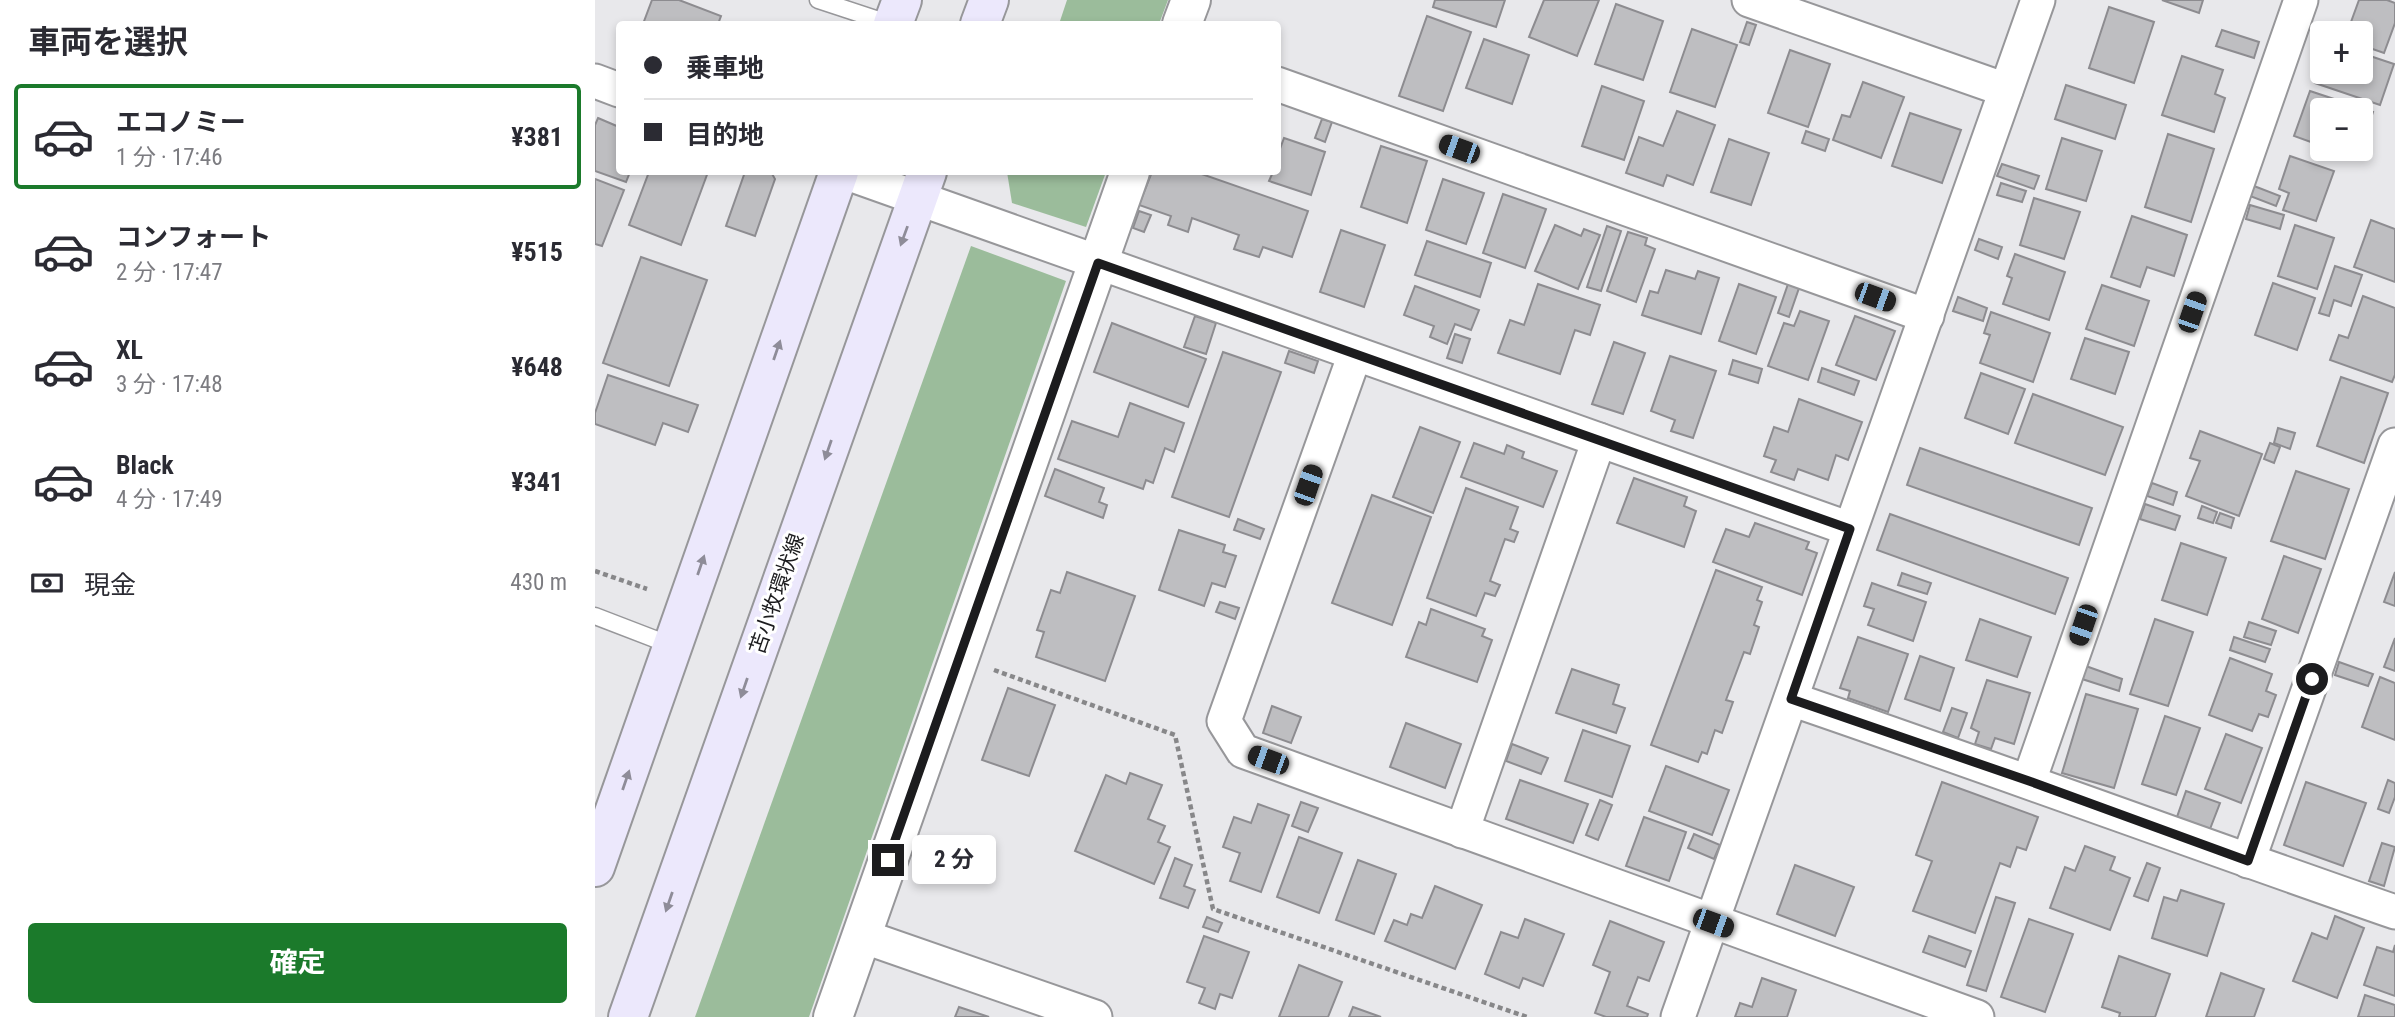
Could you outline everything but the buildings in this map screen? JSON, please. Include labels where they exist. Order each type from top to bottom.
[{"type":"main road","points":[[893,21],[902,0]]},
{"type":"main road","points":[[981,21],[989,0]]},
{"type":"main road","points":[[599,845],[673,646],[840,175]]},
{"type":"main road","name":"苫小牧環状線","points":[[628,1017],[922,185]]},
{"type":"street","points":[[1183,21],[1191,0]]},
{"type":"street","points":[[1749,0],[2006,90]]},
{"type":"street","points":[[1678,1017],[2038,0]]},
{"type":"street","points":[[2029,781],[2301,0]]},
{"type":"street","points":[[595,81],[616,89]]},
{"type":"street","points":[[1281,85],[1927,316]]},
{"type":"street","points":[[860,175],[922,185],[1098,263],[1850,529]]},
{"type":"street","points":[[833,1017],[1130,175]]},
{"type":"street","points":[[1355,354],[1224,721],[1243,751],[1977,1017]]},
{"type":"street","points":[[1462,831],[1599,440]]},
{"type":"street","points":[[2248,861],[2395,445]]},
{"type":"street","points":[[1791,699],[2395,912]]},
{"type":"street","points":[[862,936],[1095,1017]]},
{"type":"lane","points":[[818,0],[883,21]]},
{"type":"lane","points":[[595,616],[673,646]]},
{"type":"path","points":[[595,571],[647,589]]},
{"type":"path","points":[[960,658],[1175,735],[1213,909],[1527,1017]]},
{"type":"green space","points":[[1067,0],[1168,0],[1160,21],[1060,21]]},
{"type":"green space","points":[[1007,175],[1105,175],[1086,227],[1012,203]]},
{"type":"green space","points":[[971,246],[1066,281],[809,1017],[695,1017]]},
{"type":"route","points":[[888,860],[1098,263],[1850,529],[1791,699],[2029,781],[2248,861],[2312,679]]}]
